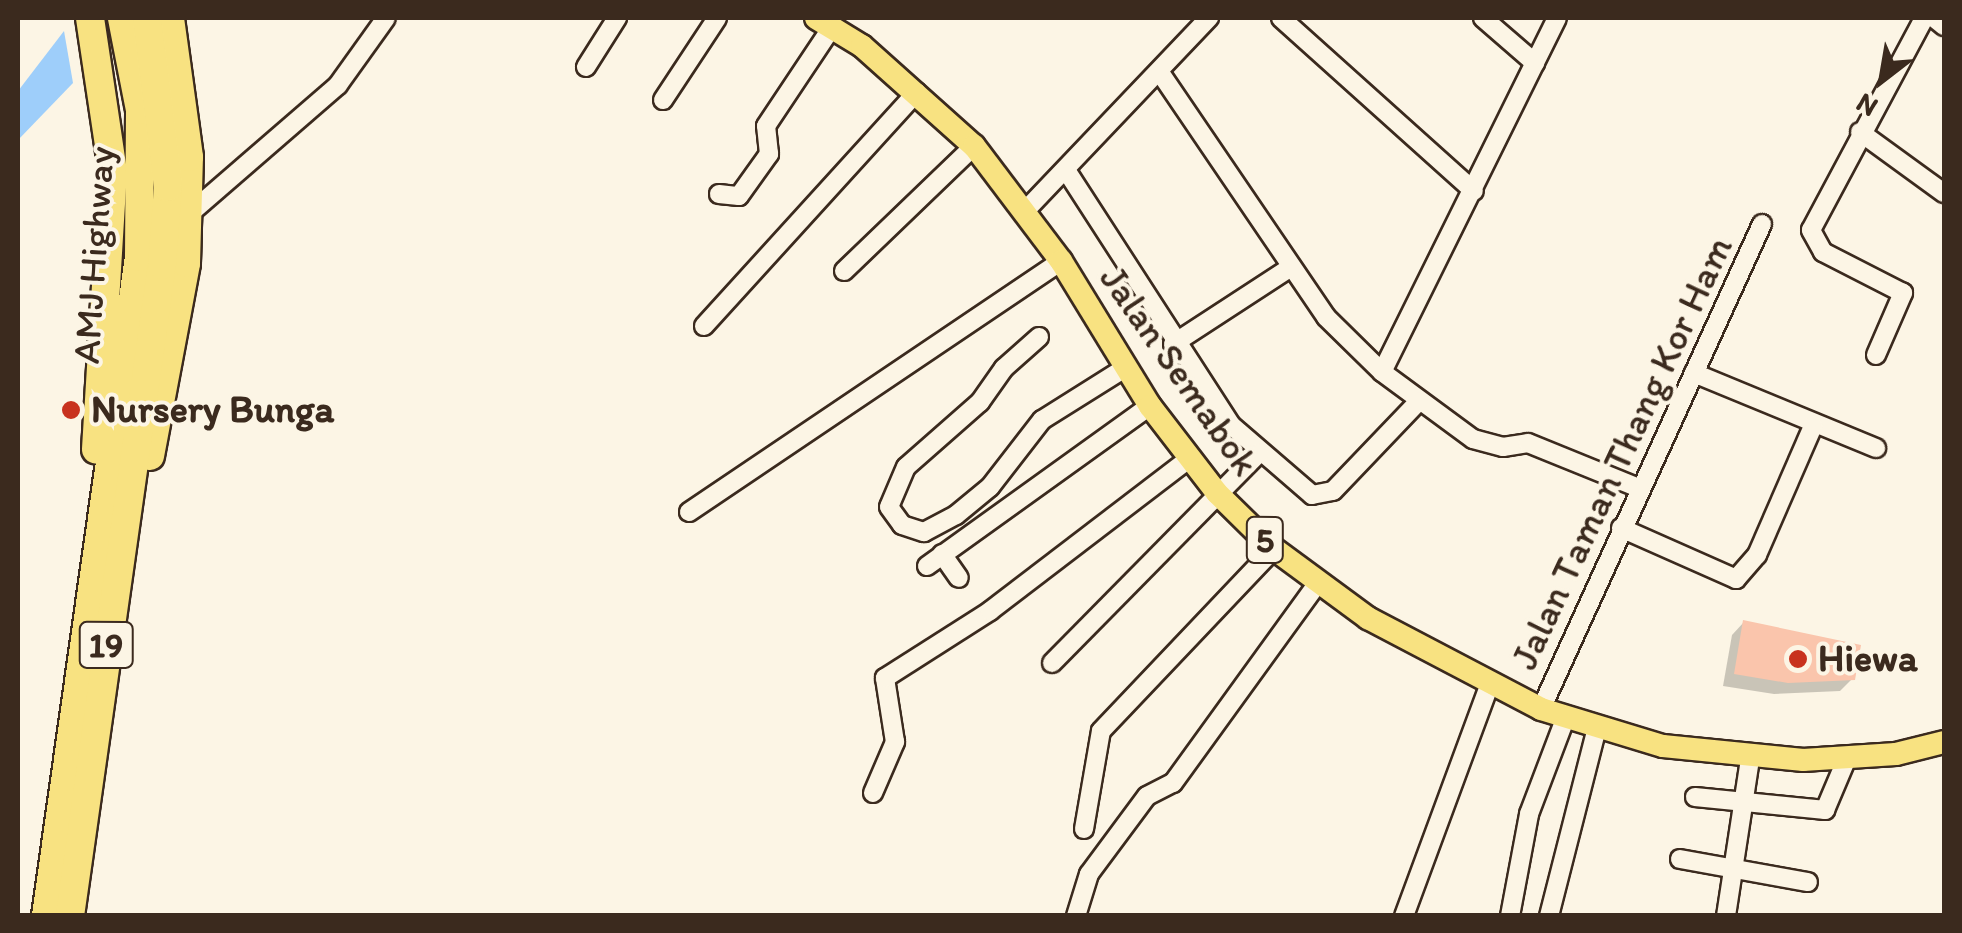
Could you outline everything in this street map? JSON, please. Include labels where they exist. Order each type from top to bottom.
[{"type":"highway","points":[[90,18],[113,170],[95,648]]},
{"type":"highway","name":"AMJ Highway","points":[[122,18],[140,110],[143,182],[134,373]]},
{"type":"highway","name":"AMJ Highway","points":[[46,916],[95,648],[134,373],[168,186],[147,18]]},
{"type":"highway","points":[[95,648],[165,393],[188,215],[185,100],[170,18]]},
{"type":"highway","name":"AMJ Highway","points":[[70,916],[95,648]]},
{"type":"main road","name":"Jalan Semabok","points":[[824,22],[917,92],[974,146],[1062,261],[1150,406],[1189,460],[1274,549],[1318,583],[1490,686],[1596,731],[1750,760],[1847,758],[1944,742]]},
{"type":"street","points":[[188,215],[338,85],[386,18]]},
{"type":"street","points":[[586,67],[617,18]]},
{"type":"street","points":[[663,100],[718,18]]},
{"type":"street","points":[[1025,211],[1210,18]]},
{"type":"street","points":[[1281,18],[1474,191]]},
{"type":"street","points":[[1483,18],[1535,63]]},
{"type":"street","points":[[1382,372],[1556,18]]},
{"type":"street","points":[[1876,356],[1903,293],[1824,252],[1812,230],[1860,132],[1924,18]]},
{"type":"street","points":[[1934,18],[1944,26]]},
{"type":"street","points":[[719,194],[739,196],[768,154],[766,126],[824,22]]},
{"type":"street","points":[[1160,74],[1326,317],[1382,372],[1473,439],[1504,447],[1528,443],[1639,488]]},
{"type":"street","points":[[704,326],[917,92]]},
{"type":"street","points":[[1860,132],[1944,193]]},
{"type":"street","points":[[844,271],[974,146]]},
{"type":"street","name":"Jalan Semabok","points":[[1066,170],[1174,344],[1259,453],[1312,496],[1333,490],[1420,401]]},
{"type":"street","name":"Jalan Taman Thang Kor Ham","points":[[1541,709],[1762,224]]},
{"type":"street","points":[[689,512],[1062,261]]},
{"type":"street","points":[[1174,344],[1291,267]]},
{"type":"street","points":[[1039,337],[996,376],[980,402],[906,467],[889,507],[902,525],[924,532],[956,515],[990,488],[1042,420],[1126,368]]},
{"type":"street","points":[[1694,372],[1813,426],[1876,448]]},
{"type":"street","points":[[959,578],[934,560],[1150,406]]},
{"type":"street","points":[[1621,528],[1736,580],[1757,555],[1813,426]]},
{"type":"street","points":[[1052,662],[1259,453]]},
{"type":"street","points":[[872,793],[895,742],[884,678],[990,611],[1189,460]]},
{"type":"street","points":[[1084,829],[1101,732],[1274,549]]},
{"type":"street","points":[[1076,916],[1089,874],[1146,796],[1173,783],[1318,583]]},
{"type":"street","points":[[1404,916],[1490,686]]},
{"type":"street","points":[[1510,916],[1530,814],[1565,719]]},
{"type":"street","points":[[1549,916],[1596,731]]},
{"type":"street","points":[[1695,797],[1824,810],[1847,758]]},
{"type":"street","points":[[1726,916],[1738,867],[1750,760]]},
{"type":"street","points":[[1680,860],[1808,882]]},
{"type":"water","points":[[64,31],[73,83],[18,140],[18,91]]},
{"type":"building","name":"Hiewa","points":[[1743,620],[1861,645],[1855,680],[1788,683],[1734,674]]},
{"type":"place","name":"Nursery Bunga","points":[[71,410]]},
{"type":"place","name":"Hiewa","points":[[1798,659]]}]
